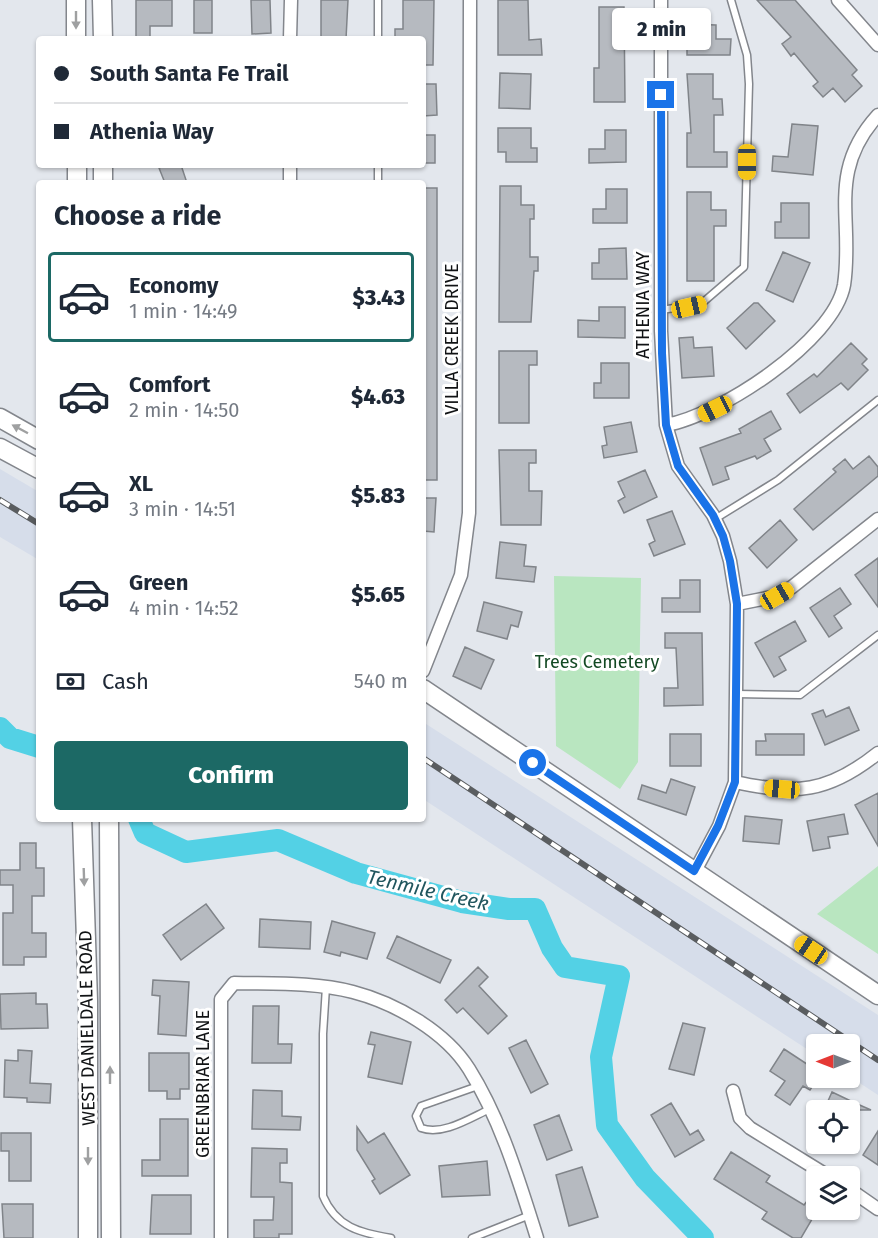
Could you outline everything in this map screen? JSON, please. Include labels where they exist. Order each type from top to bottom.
[{"type":"main road","points":[[76,0],[76,36]]},
{"type":"main road","points":[[102,0],[103,36]]},
{"type":"main road","points":[[0,418],[36,438]]},
{"type":"main road","points":[[0,448],[36,467]]},
{"type":"main road","points":[[426,691],[878,995]]},
{"type":"main road","name":"WEST DANIELDALE ROAD","points":[[82,822],[88,1001],[88,1238]]},
{"type":"main road","name":"WEST DANIELDALE ROAD","points":[[109,822],[111,1238]]},
{"type":"main road","points":[[88,1001],[110,1002]]},
{"type":"street","points":[[290,36],[291,0]]},
{"type":"street","name":"VILLA CREEK DRIVE","points":[[426,663],[460,574],[469,513],[470,0]]},
{"type":"street","name":"ATHENIA WAY","points":[[661,0],[661,310],[662,375],[666,425],[678,466],[715,519],[730,561],[737,604],[735,782],[718,826],[694,871]]},
{"type":"street","points":[[838,0],[878,45]]},
{"type":"street","points":[[666,425],[685,422],[726,404],[808,341],[830,316],[843,286],[846,181],[851,155],[863,132],[878,116]]},
{"type":"street","points":[[737,604],[777,596],[792,587],[878,519]]},
{"type":"street","points":[[735,782],[782,789],[824,786],[839,780],[878,753]]},
{"type":"street","name":"GREENBRIAR LANE","points":[[221,1238],[221,999],[234,983],[326,987],[353,992],[398,1009],[436,1034],[468,1067],[490,1109],[537,1238]]},
{"type":"street","points":[[733,1091],[740,1118],[750,1128],[812,1166]]},
{"type":"street","points":[[860,1197],[878,1209]]},
{"type":"lane","points":[[378,0],[378,36]]},
{"type":"lane","points":[[661,310],[701,304],[744,267],[748,75],[744,38],[731,0]]},
{"type":"lane","points":[[715,519],[778,480],[878,400]]},
{"type":"lane","points":[[737,694],[800,694],[878,634]]},
{"type":"lane","points":[[326,987],[323,1034],[323,1196],[329,1211],[339,1222],[364,1234],[391,1238]]},
{"type":"lane","points":[[478,1086],[421,1106],[417,1116],[421,1128],[431,1131],[447,1128],[490,1109]]},
{"type":"lane","points":[[472,1238],[530,1215]]},
{"type":"shaded area","points":[[0,469],[36,490],[36,558],[0,537]]},
{"type":"shaded area","points":[[426,724],[878,1015],[878,1095],[860,1083],[860,1034],[806,1034],[806,1048],[426,801]]},
{"type":"green space","name":"Trees Cemetery","points":[[554,576],[641,578],[638,762],[620,789],[556,746]]},
{"type":"green space","points":[[878,866],[878,954],[817,914]]},
{"type":"building","points":[[136,0],[172,0],[172,26],[150,26],[150,36],[136,36]]},
{"type":"building","points":[[194,0],[212,0],[212,33],[194,33]]},
{"type":"building","points":[[251,0],[270,0],[271,33],[252,34]]},
{"type":"building","points":[[321,0],[348,0],[346,36],[321,36]]},
{"type":"building","points":[[403,0],[434,0],[433,65],[426,65],[426,36],[395,36],[395,29],[403,29]]},
{"type":"building","points":[[498,0],[528,0],[529,40],[541,39],[542,55],[498,55]]},
{"type":"building","points":[[757,0],[795,0],[857,70],[852,75],[862,86],[845,102],[833,88],[823,97],[813,86],[818,82],[794,53],[791,56],[782,44],[791,37]]},
{"type":"building","points":[[599,7],[624,7],[625,102],[594,102],[594,68],[599,68]]},
{"type":"building","points":[[687,24],[716,25],[716,39],[731,39],[730,55],[687,55]]},
{"type":"building","points":[[500,73],[531,74],[530,109],[499,108]]},
{"type":"building","points":[[687,74],[713,74],[713,99],[722,99],[723,115],[714,115],[714,152],[727,152],[727,167],[687,167],[687,133],[691,133]]},
{"type":"building","points":[[426,84],[436,84],[437,115],[426,116]]},
{"type":"building","points":[[792,124],[818,126],[813,175],[772,171],[773,156],[788,157]]},
{"type":"building","points":[[498,128],[531,128],[531,148],[537,148],[537,162],[506,162],[506,152],[498,152]]},
{"type":"building","points":[[605,130],[626,130],[626,162],[589,163],[589,149],[605,149]]},
{"type":"building","points":[[426,135],[435,135],[435,163],[426,163]]},
{"type":"building","points":[[159,168],[182,168],[186,180],[164,180]]},
{"type":"building","points":[[500,186],[521,186],[521,205],[534,205],[534,219],[530,219],[530,257],[538,257],[538,271],[534,271],[531,322],[499,322]]},
{"type":"building","points":[[426,188],[437,188],[437,480],[426,480]]},
{"type":"building","points":[[606,189],[627,189],[627,223],[593,223],[593,209],[606,209]]},
{"type":"building","points":[[687,192],[711,192],[711,210],[726,210],[726,226],[714,226],[714,281],[687,281]]},
{"type":"building","points":[[781,203],[809,203],[809,238],[775,238],[775,222],[781,222]]},
{"type":"building","points":[[626,248],[627,279],[592,279],[592,263],[599,263],[599,249]]},
{"type":"building","points":[[783,252],[810,263],[793,302],[766,290]]},
{"type":"building","points":[[754,303],[758,303],[775,321],[746,349],[727,328]]},
{"type":"building","points":[[599,307],[625,307],[625,338],[578,337],[578,320],[599,321]]},
{"type":"building","points":[[693,337],[694,348],[712,347],[714,376],[682,378],[679,338]]},
{"type":"building","points":[[851,343],[867,359],[862,364],[868,370],[848,390],[841,383],[800,413],[787,394],[814,374],[817,377]]},
{"type":"building","points":[[499,351],[537,351],[537,365],[529,365],[529,423],[499,423]]},
{"type":"building","points":[[601,363],[629,363],[629,398],[594,398],[594,383],[601,383]]},
{"type":"building","points":[[771,411],[781,429],[764,439],[771,451],[757,459],[755,456],[725,467],[729,479],[713,485],[700,448],[741,433],[739,429]]},
{"type":"building","points":[[631,422],[637,452],[604,458],[602,446],[607,445],[604,427]]},
{"type":"building","points":[[499,450],[536,450],[536,463],[529,463],[529,491],[542,491],[541,525],[501,525]]},
{"type":"building","points":[[869,456],[878,467],[878,476],[813,530],[794,509],[836,472],[833,469],[845,459],[853,469]]},
{"type":"building","points":[[645,470],[657,497],[624,513],[618,501],[625,497],[618,482]]},
{"type":"building","points":[[426,498],[436,498],[434,532],[426,531]]},
{"type":"building","points":[[672,511],[685,544],[654,556],[649,544],[655,541],[647,520]]},
{"type":"building","points":[[780,520],[797,540],[767,568],[749,548]]},
{"type":"building","points":[[500,542],[526,545],[524,566],[536,567],[534,582],[496,578]]},
{"type":"building","points":[[878,558],[878,607],[855,575]]},
{"type":"building","points":[[680,580],[700,580],[700,612],[662,612],[662,598],[680,598]]},
{"type":"building","points":[[840,588],[851,604],[834,616],[842,628],[829,637],[810,608]]},
{"type":"building","points":[[484,602],[522,612],[518,627],[511,625],[507,639],[477,631]]},
{"type":"building","points":[[795,621],[806,641],[779,657],[786,670],[774,677],[755,643]]},
{"type":"building","points":[[665,633],[702,633],[703,705],[664,706],[664,688],[678,688],[676,648],[665,648]]},
{"type":"building","points":[[465,647],[494,660],[481,689],[453,676]]},
{"type":"building","points":[[849,707],[859,730],[825,745],[812,714],[823,710],[826,717]]},
{"type":"building","points":[[670,734],[701,734],[701,766],[670,766]]},
{"type":"building","points":[[765,734],[804,734],[804,755],[756,755],[756,741],[766,741]]},
{"type":"building","points":[[671,779],[695,787],[686,815],[638,799],[642,785],[666,793]]},
{"type":"building","points":[[878,793],[878,846],[855,805]]},
{"type":"building","points":[[844,814],[848,834],[828,837],[830,848],[813,851],[807,821]]},
{"type":"building","points":[[745,816],[782,820],[779,844],[743,841]]},
{"type":"building","points":[[20,843],[36,843],[36,868],[44,868],[44,896],[32,896],[32,933],[46,933],[46,957],[24,957],[24,965],[3,965],[3,913],[13,913],[13,885],[0,885],[0,870],[20,870]]},
{"type":"building","points":[[206,904],[224,928],[181,960],[163,935]]},
{"type":"building","points":[[260,919],[311,922],[310,949],[259,947]]},
{"type":"building","points":[[332,921],[375,933],[367,959],[341,952],[340,956],[324,952]]},
{"type":"building","points":[[397,936],[451,960],[440,983],[387,958]]},
{"type":"building","points":[[478,967],[488,977],[479,986],[507,1016],[488,1034],[463,1008],[457,1013],[445,1000]]},
{"type":"building","points":[[153,980],[189,982],[186,1036],[158,1034],[160,996],[152,995]]},
{"type":"building","points":[[36,993],[36,1004],[47,1004],[48,1028],[1,1029],[0,994]]},
{"type":"building","points":[[253,1006],[279,1006],[278,1044],[292,1044],[291,1063],[252,1063]]},
{"type":"building","points":[[683,1023],[705,1028],[694,1075],[669,1069]]},
{"type":"building","points":[[371,1032],[411,1042],[402,1084],[368,1077],[375,1045],[368,1044]]},
{"type":"building","points":[[526,1040],[548,1084],[531,1093],[509,1048]]},
{"type":"building","points":[[784,1049],[806,1063],[806,1088],[803,1086],[790,1105],[775,1095],[785,1081],[770,1071]]},
{"type":"building","points":[[18,1050],[32,1051],[30,1083],[51,1084],[50,1103],[27,1102],[27,1098],[4,1097],[5,1060],[18,1061]]},
{"type":"building","points":[[149,1053],[189,1053],[189,1089],[180,1089],[180,1099],[167,1099],[167,1091],[149,1091]]},
{"type":"building","points":[[253,1090],[282,1091],[282,1116],[301,1117],[300,1130],[252,1129]]},
{"type":"building","points":[[832,1092],[849,1100],[828,1100]]},
{"type":"building","points":[[671,1103],[690,1135],[698,1130],[704,1140],[675,1157],[651,1115]]},
{"type":"building","points":[[860,1105],[871,1110],[860,1110]]},
{"type":"building","points":[[559,1115],[572,1150],[547,1160],[534,1125]]},
{"type":"building","points":[[160,1119],[188,1119],[188,1176],[142,1176],[142,1160],[160,1160]]},
{"type":"building","points":[[357,1127],[368,1143],[384,1133],[410,1175],[380,1194],[372,1181],[375,1179],[357,1150]]},
{"type":"building","points":[[878,1131],[878,1165],[863,1155]]},
{"type":"building","points":[[1,1133],[31,1133],[31,1181],[9,1181],[9,1151],[1,1151]]},
{"type":"building","points":[[252,1148],[287,1149],[287,1163],[280,1163],[280,1182],[292,1183],[292,1234],[279,1234],[279,1238],[254,1238],[254,1220],[273,1220],[274,1197],[251,1197]]},
{"type":"building","points":[[731,1152],[770,1176],[766,1182],[804,1205],[806,1202],[806,1220],[812,1220],[801,1238],[793,1238],[762,1219],[767,1212],[714,1179]]},
{"type":"building","points":[[487,1161],[490,1195],[442,1197],[439,1166]]},
{"type":"building","points":[[582,1167],[598,1217],[569,1226],[556,1175]]},
{"type":"building","points":[[152,1195],[191,1195],[191,1234],[150,1234]]},
{"type":"building","points":[[2,1204],[33,1204],[33,1238],[4,1238]]},
{"type":"waterway","name":"Tenmile Creek","points":[[0,728],[10,738],[36,746]]},
{"type":"waterway","name":"Tenmile Creek","points":[[140,822],[145,833],[186,852],[278,840],[356,873],[462,902],[509,909],[535,909],[552,948],[565,967],[619,976],[601,1057],[607,1125],[645,1178],[703,1238]]},
{"type":"railway","points":[[0,500],[36,522]]},
{"type":"railway","points":[[426,760],[878,1060]]},
{"type":"route","points":[[533,763],[694,871],[718,826],[735,782],[737,754],[735,585],[723,536],[713,515],[678,466],[666,425],[662,375],[661,95]]}]
